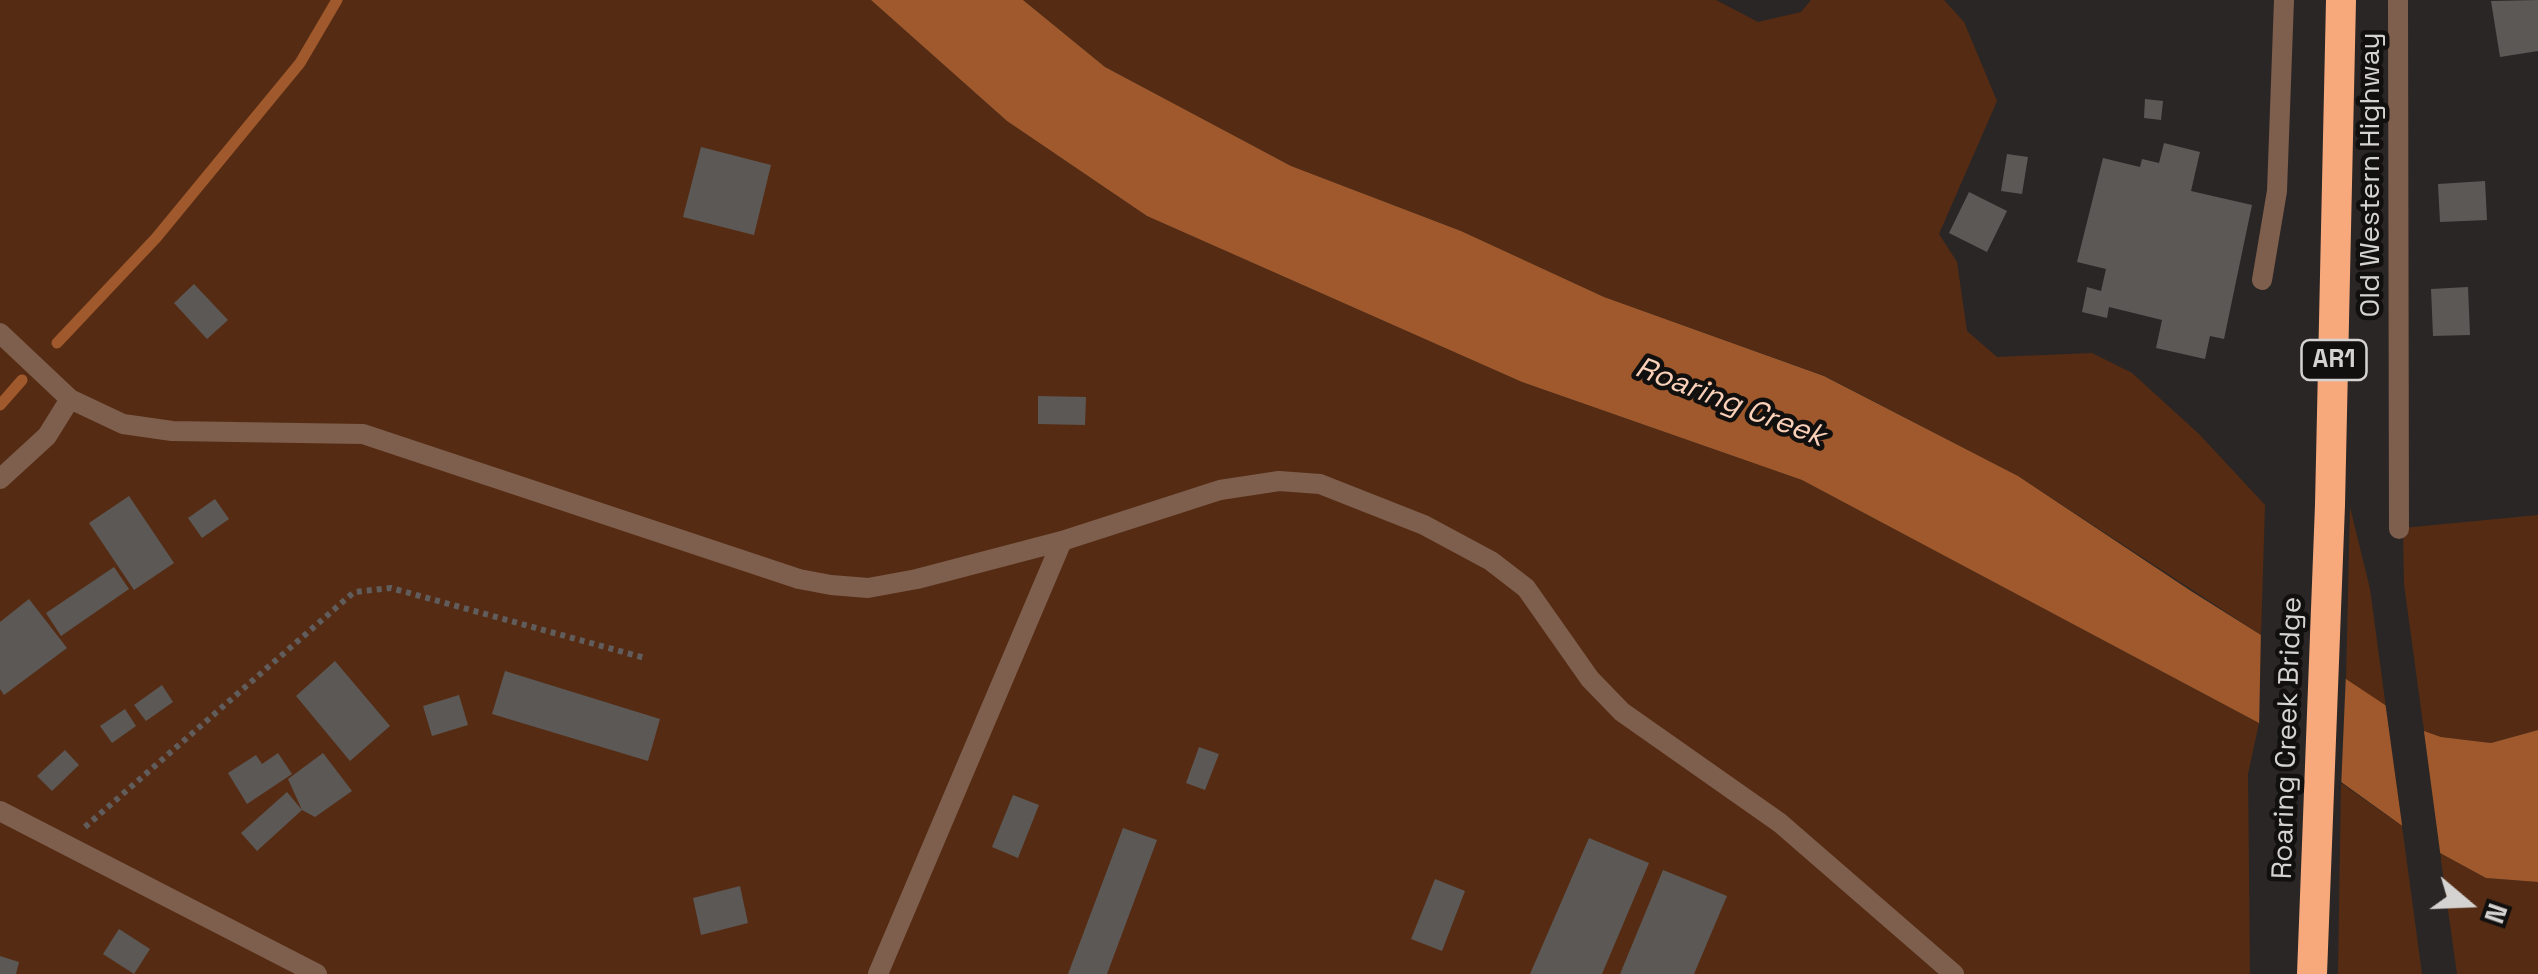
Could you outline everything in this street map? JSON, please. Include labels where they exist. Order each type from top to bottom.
[{"type":"highway","name":"Roaring Creek Bridge","points":[[2312,974],[2330,505],[2341,0]]},
{"type":"street","points":[[2262,280],[2277,191],[2284,0]]},
{"type":"street","name":"Old Western Highway","points":[[2398,0],[2399,530]]},
{"type":"street","points":[[0,333],[70,399],[124,424],[172,431],[363,434],[799,580],[830,584],[868,588],[917,579],[1062,541],[1220,490],[1278,481],[1320,484],[1424,525],[1491,560],[1526,588],[1590,679],[1622,712],[1780,824],[1954,974]]},
{"type":"street","points":[[0,479],[47,436],[70,399]]},
{"type":"street","points":[[878,974],[1062,541]]},
{"type":"street","points":[[0,811],[311,973]]},
{"type":"path","points":[[65,845],[354,592],[391,588],[646,658]]},
{"type":"shaded area","points":[[0,0],[871,0],[1007,121],[1147,216],[1522,382],[1802,480],[2259,723],[2248,774],[2250,974],[0,974]]},
{"type":"shaded area","points":[[1023,0],[1716,0],[1758,22],[1801,12],[1811,0],[1944,0],[1964,22],[1997,101],[1939,234],[1957,262],[1967,331],[1997,357],[2092,353],[2132,373],[2199,434],[2265,505],[2261,635],[2018,476],[1825,376],[1604,297],[1461,231],[1291,166],[1105,67]]},
{"type":"shaded area","points":[[2350,507],[2370,589],[2386,708],[2346,679]]},
{"type":"shaded area","points":[[2538,515],[2538,730],[2491,743],[2424,731],[2404,584],[2403,528]]},
{"type":"shaded area","points":[[2341,783],[2402,826],[2422,974],[2338,974]]},
{"type":"shaded area","points":[[2440,853],[2486,878],[2538,882],[2538,974],[2457,974]]},
{"type":"water","name":"Roaring Creek","points":[[871,0],[1023,0],[1105,67],[1291,166],[1461,231],[1604,297],[1824,376],[2018,476],[2261,635],[2346,679],[2424,731],[2491,743],[2538,730],[2538,882],[2486,878],[2440,853],[2259,723],[1802,480],[1522,382],[1147,216],[1007,121]]},
{"type":"pier","points":[[2261,629],[2346,673],[2341,789],[2259,730]]},
{"type":"pier","points":[[2385,701],[2423,724],[2441,859],[2403,832]]},
{"type":"building","points":[[2538,0],[2538,51],[2500,57],[2491,1]]},
{"type":"building","points":[[2145,99],[2163,101],[2161,120],[2144,118]]},
{"type":"building","points":[[2164,143],[2200,152],[2191,191],[2252,205],[2224,339],[2210,336],[2205,359],[2156,348],[2162,320],[2109,307],[2107,318],[2082,312],[2087,287],[2101,291],[2106,269],[2077,262],[2103,158],[2140,167],[2142,159],[2159,163]]},
{"type":"building","points":[[701,147],[771,165],[754,235],[683,217]]},
{"type":"building","points":[[2007,154],[2028,157],[2022,194],[2001,191]]},
{"type":"building","points":[[2485,181],[2487,220],[2440,222],[2438,184]]},
{"type":"building","points":[[1969,192],[2007,211],[1987,252],[1949,233]]},
{"type":"building","points":[[194,284],[228,320],[207,339],[174,303]]},
{"type":"building","points":[[2468,287],[2470,335],[2433,336],[2431,289]]},
{"type":"building","points":[[1038,396],[1086,397],[1085,425],[1038,424]]},
{"type":"building","points":[[129,496],[174,563],[134,590],[89,523]]},
{"type":"building","points":[[215,499],[229,519],[202,538],[188,518]]},
{"type":"building","points":[[114,567],[129,589],[61,636],[46,613]]},
{"type":"building","points":[[29,599],[67,648],[4,695],[0,689],[0,622]]},
{"type":"building","points":[[335,661],[390,726],[350,761],[296,696]]},
{"type":"building","points":[[505,671],[660,719],[648,761],[492,714]]},
{"type":"building","points":[[162,685],[173,702],[146,721],[134,705]]},
{"type":"building","points":[[459,695],[468,725],[432,736],[423,706]]},
{"type":"building","points":[[125,709],[136,726],[112,743],[100,726]]},
{"type":"building","points":[[1199,747],[1219,754],[1205,790],[1186,783]]},
{"type":"building","points":[[65,750],[79,765],[52,791],[37,776]]},
{"type":"building","points":[[278,753],[292,774],[247,804],[228,773],[256,755],[262,764]]},
{"type":"building","points":[[323,753],[352,791],[315,817],[302,810],[288,779]]},
{"type":"building","points":[[287,792],[302,810],[257,851],[241,833]]},
{"type":"building","points":[[1013,795],[1039,805],[1018,858],[992,847]]},
{"type":"building","points":[[1123,828],[1157,840],[1107,974],[1068,974]]},
{"type":"building","points":[[1589,838],[1649,863],[1602,974],[1530,974]]},
{"type":"building","points":[[1663,870],[1727,896],[1694,974],[1620,974]]},
{"type":"building","points":[[1435,879],[1465,891],[1442,951],[1411,939]]},
{"type":"building","points":[[740,886],[748,923],[701,935],[693,898]]},
{"type":"building","points":[[119,929],[150,949],[134,974],[103,954]]},
{"type":"building","points":[[0,956],[19,962],[16,974],[0,974]]},
{"type":"waterway","points":[[57,343],[156,238],[300,63],[337,0]]},
{"type":"waterway","points":[[0,405],[22,380]]}]
